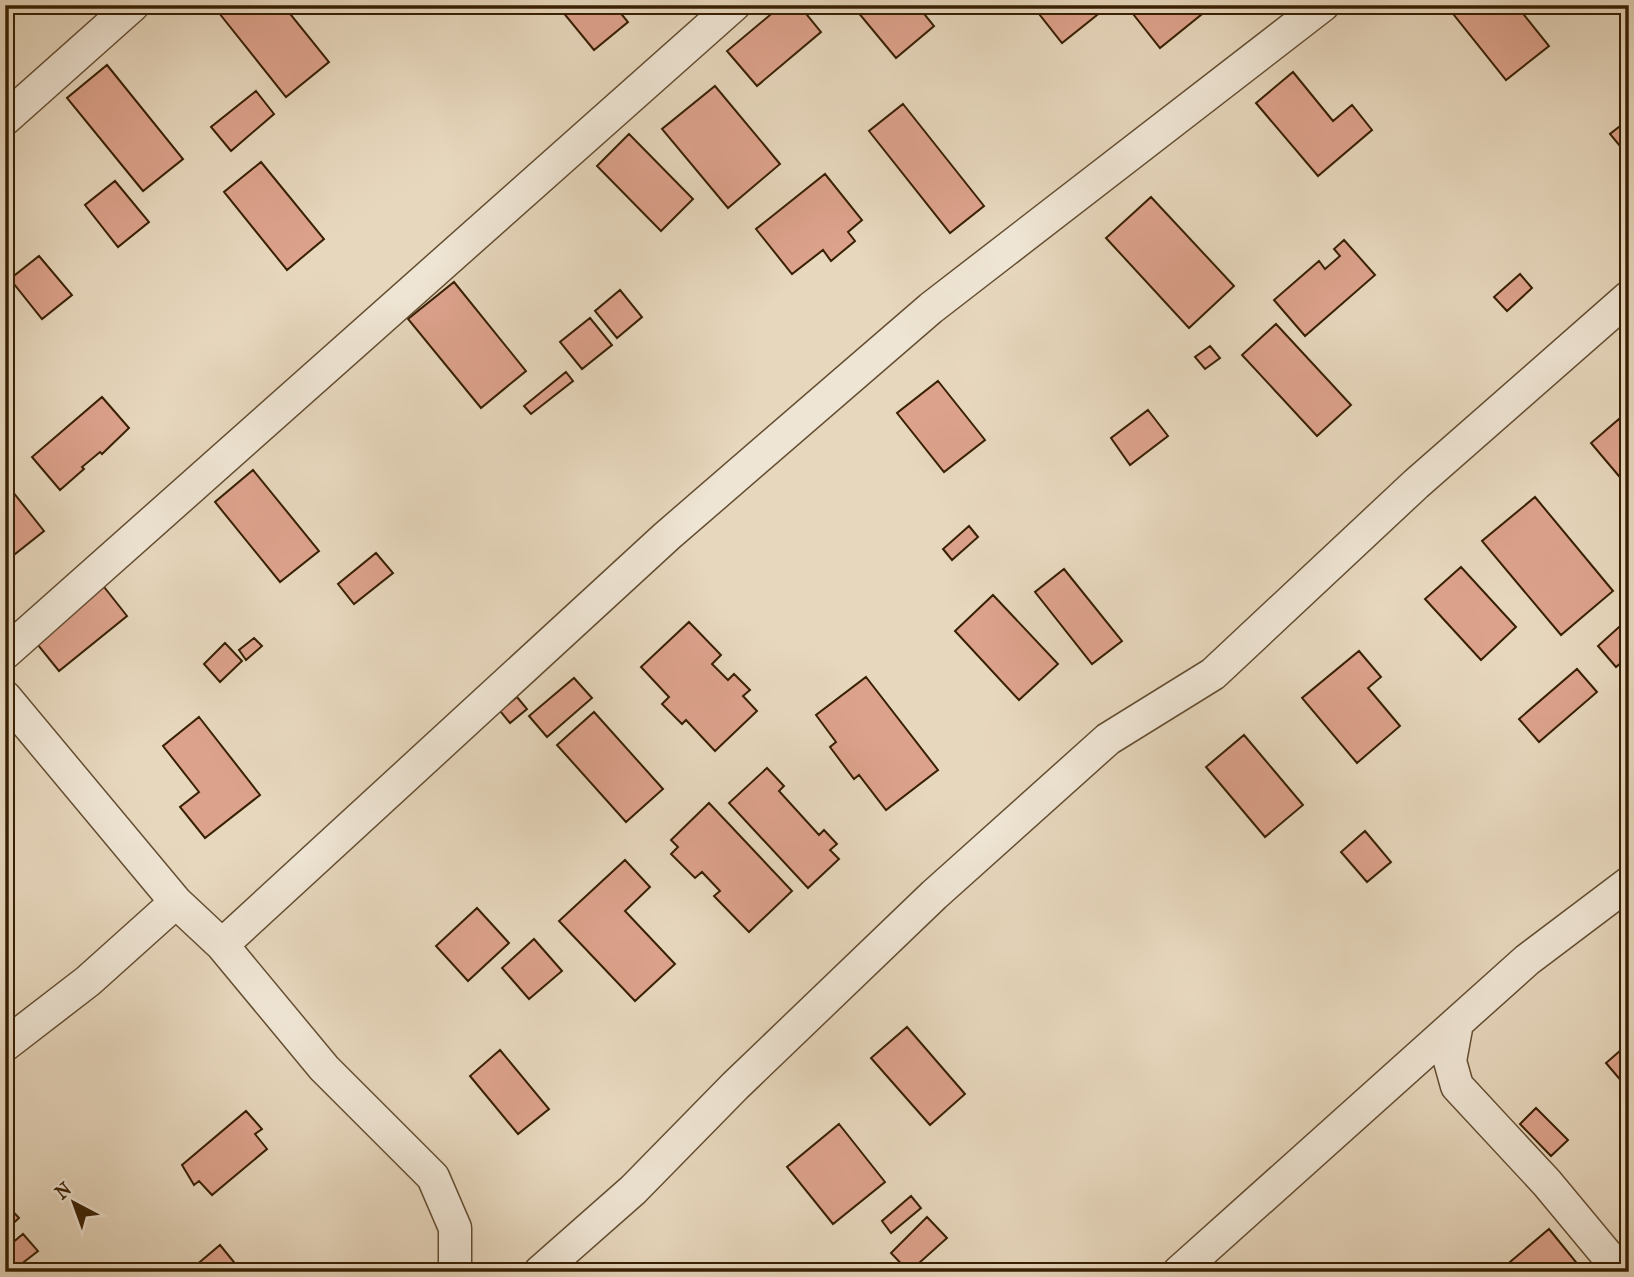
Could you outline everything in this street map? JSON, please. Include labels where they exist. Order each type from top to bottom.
[{"type":"street","points":[[5,119],[133,5]]},
{"type":"street","points":[[5,653],[734,5]]},
{"type":"street","points":[[222,945],[667,536],[931,308],[1323,5]]},
{"type":"street","points":[[540,1272],[633,1190],[735,1086],[934,895],[1108,739],[1213,674],[1416,484],[1629,297]]},
{"type":"street","points":[[5,698],[176,902],[222,945],[324,1068],[433,1177],[455,1228],[455,1272]]},
{"type":"street","points":[[1180,1272],[1527,960],[1629,883]]},
{"type":"street","points":[[5,1045],[88,981],[176,902]]},
{"type":"street","points":[[1457,1023],[1450,1061],[1457,1086],[1547,1183],[1620,1272]]},
{"type":"building","points":[[229,5],[283,5],[329,62],[286,97],[219,13]]},
{"type":"building","points":[[557,5],[614,5],[628,22],[594,50]]},
{"type":"building","points":[[782,5],[799,5],[821,32],[757,86],[727,51]]},
{"type":"building","points":[[852,5],[917,5],[934,26],[896,58]]},
{"type":"building","points":[[1032,5],[1089,5],[1097,15],[1062,43]]},
{"type":"building","points":[[1126,5],[1203,5],[1207,10],[1160,48]]},
{"type":"building","points":[[1446,5],[1516,5],[1549,46],[1506,80]]},
{"type":"building","points":[[107,65],[183,159],[143,191],[67,98]]},
{"type":"building","points":[[1293,72],[1333,121],[1352,105],[1372,130],[1318,176],[1256,103]]},
{"type":"building","points":[[715,86],[780,164],[728,208],[662,129]]},
{"type":"building","points":[[256,91],[274,114],[231,151],[211,127]]},
{"type":"building","points":[[903,104],[984,206],[950,233],[869,131]]},
{"type":"building","points":[[1629,119],[1629,157],[1610,134]]},
{"type":"building","points":[[629,134],[693,199],[661,231],[597,166]]},
{"type":"building","points":[[261,162],[324,239],[287,270],[224,192]]},
{"type":"building","points":[[825,174],[862,220],[848,232],[855,241],[831,261],[823,250],[792,274],[756,229]]},
{"type":"building","points":[[115,181],[149,222],[118,247],[85,205]]},
{"type":"building","points":[[1151,197],[1234,286],[1189,328],[1106,238]]},
{"type":"building","points":[[1344,240],[1375,275],[1305,336],[1274,300],[1319,261],[1325,269],[1340,256],[1334,249]]},
{"type":"building","points":[[39,256],[72,295],[42,319],[10,279]]},
{"type":"building","points":[[1520,274],[1532,288],[1507,311],[1494,297]]},
{"type":"building","points":[[454,282],[526,371],[481,408],[408,319]]},
{"type":"building","points":[[620,290],[642,317],[617,338],[595,311]]},
{"type":"building","points":[[590,318],[612,345],[582,369],[560,342]]},
{"type":"building","points":[[1276,324],[1351,405],[1317,436],[1242,355]]},
{"type":"building","points":[[1210,346],[1220,358],[1205,369],[1195,357]]},
{"type":"building","points":[[566,372],[573,381],[531,414],[524,406]]},
{"type":"building","points":[[938,381],[985,440],[944,472],[897,413]]},
{"type":"building","points":[[102,397],[129,428],[102,454],[100,452],[82,467],[84,469],[60,490],[32,457]]},
{"type":"building","points":[[1148,410],[1168,436],[1130,465],[1111,438]]},
{"type":"building","points":[[1619,419],[1629,431],[1629,488],[1591,443]]},
{"type":"building","points":[[253,470],[319,551],[280,582],[215,502]]},
{"type":"building","points":[[5,482],[44,531],[10,558],[5,552]]},
{"type":"building","points":[[1535,497],[1613,591],[1561,635],[1482,541]]},
{"type":"building","points":[[969,526],[978,537],[952,560],[943,549]]},
{"type":"building","points":[[376,553],[393,573],[354,604],[338,584]]},
{"type":"building","points":[[1461,567],[1516,627],[1481,660],[1425,599]]},
{"type":"building","points":[[1064,569],[1122,641],[1092,664],[1035,592]]},
{"type":"building","points":[[97,578],[127,616],[59,671],[29,634]]},
{"type":"building","points":[[993,595],[1058,664],[1019,700],[955,631]]},
{"type":"building","points":[[1629,618],[1629,656],[1616,667],[1598,646]]},
{"type":"building","points":[[689,622],[721,655],[712,664],[728,680],[734,674],[750,690],[743,696],[757,711],[715,751],[686,720],[682,724],[662,704],[669,697],[641,667]]},
{"type":"building","points":[[254,638],[262,646],[246,660],[239,650]]},
{"type":"building","points":[[225,643],[242,661],[220,682],[204,664]]},
{"type":"building","points":[[1359,651],[1381,677],[1368,688],[1400,726],[1357,763],[1302,698]]},
{"type":"building","points":[[1577,669],[1597,692],[1539,742],[1519,719]]},
{"type":"building","points":[[866,677],[938,770],[886,810],[859,775],[854,779],[830,747],[836,742],[816,715]]},
{"type":"building","points":[[574,678],[592,698],[547,737],[529,716]]},
{"type":"building","points":[[517,697],[527,709],[510,723],[500,711]]},
{"type":"building","points":[[594,712],[663,789],[626,822],[557,745]]},
{"type":"building","points":[[199,717],[260,795],[205,838],[180,807],[199,792],[163,746]]},
{"type":"building","points":[[1244,735],[1303,805],[1265,837],[1206,767]]},
{"type":"building","points":[[767,768],[784,786],[779,791],[819,835],[824,830],[837,844],[830,850],[839,859],[808,888],[729,803]]},
{"type":"building","points":[[709,803],[792,891],[749,932],[714,896],[720,891],[702,872],[695,878],[671,854],[678,847],[671,840]]},
{"type":"building","points":[[1365,831],[1391,862],[1367,882],[1341,852]]},
{"type":"building","points":[[625,860],[650,887],[625,911],[675,964],[635,1001],[559,921]]},
{"type":"building","points":[[477,908],[509,943],[468,981],[436,946]]},
{"type":"building","points":[[534,939],[562,971],[529,999],[502,968]]},
{"type":"building","points":[[907,1027],[965,1094],[930,1125],[871,1058]]},
{"type":"building","points":[[1629,1043],[1629,1090],[1606,1063]]},
{"type":"building","points":[[500,1050],[549,1109],[518,1134],[470,1076]]},
{"type":"building","points":[[1536,1108],[1568,1140],[1551,1156],[1520,1124]]},
{"type":"building","points":[[246,1111],[262,1129],[255,1134],[267,1149],[212,1195],[199,1181],[194,1185],[182,1165]]},
{"type":"building","points":[[839,1124],[885,1182],[833,1224],[787,1167]]},
{"type":"building","points":[[911,1196],[921,1208],[891,1233],[882,1221]]},
{"type":"building","points":[[5,1203],[19,1218],[5,1231]]},
{"type":"building","points":[[927,1217],[947,1238],[909,1272],[891,1253]]},
{"type":"building","points":[[1549,1229],[1584,1272],[1517,1272],[1510,1262]]},
{"type":"building","points":[[23,1234],[38,1251],[11,1272],[5,1265],[5,1249]]},
{"type":"building","points":[[220,1245],[242,1272],[188,1272]]}]
